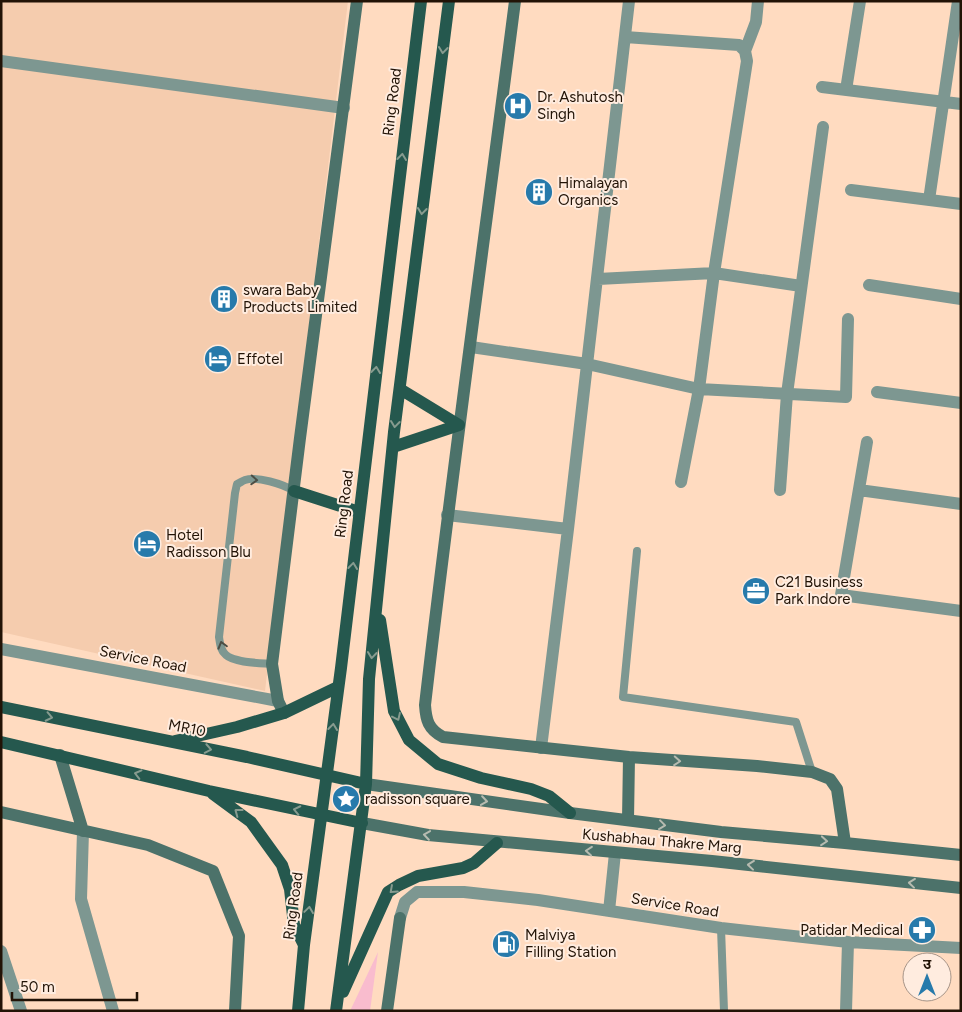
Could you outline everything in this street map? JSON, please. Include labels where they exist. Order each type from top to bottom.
[{"type":"main road","name":"Ring Road","points":[[298,1011],[304,945],[327,776],[421,1]]},
{"type":"main road","points":[[336,1009],[366,784],[369,680],[393,447],[449,1]]},
{"type":"main road","points":[[400,389],[459,425]]},
{"type":"main road","points":[[393,447],[459,425]]},
{"type":"main road","points":[[294,491],[359,512]]},
{"type":"main road","points":[[377,600],[394,711],[409,740],[438,764],[481,778],[531,789],[549,796],[570,813]]},
{"type":"main road","points":[[170,742],[237,726],[281,707],[338,687]]},
{"type":"main road","name":"MR10","points":[[1,707],[247,757],[366,784]]},
{"type":"main road","points":[[1,742],[210,791],[362,823]]},
{"type":"main road","points":[[210,791],[251,822],[282,865],[290,889],[294,925],[304,945]]},
{"type":"main road","points":[[336,1009],[388,892],[418,876],[463,868],[474,863],[497,843]]},
{"type":"street","points":[[281,707],[272,664],[357,1]]},
{"type":"street","points":[[515,1],[471,347],[446,515],[425,705],[429,726],[435,733],[443,737],[629,758],[757,766],[812,772],[830,778],[837,789],[845,843]]},
{"type":"street","points":[[541,748],[598,279],[629,1]]},
{"type":"street","points":[[681,482],[699,389],[714,273],[747,61],[745,51],[756,22],[758,1]]},
{"type":"street","points":[[846,90],[860,1]]},
{"type":"street","points":[[929,200],[958,1]]},
{"type":"street","points":[[624,37],[739,45],[745,51]]},
{"type":"street","points":[[1,61],[344,108]]},
{"type":"street","points":[[822,87],[961,104]]},
{"type":"street","points":[[780,490],[788,394],[823,127]]},
{"type":"street","points":[[851,190],[961,204]]},
{"type":"street","points":[[598,279],[714,273],[801,286]]},
{"type":"street","points":[[868,285],[961,299]]},
{"type":"street","points":[[471,347],[587,364],[699,389],[846,397],[848,319]]},
{"type":"street","points":[[877,392],[961,403]]},
{"type":"street","points":[[867,442],[841,595],[961,611]]},
{"type":"street","points":[[859,490],[961,504]]},
{"type":"street","points":[[446,515],[568,529]]},
{"type":"street","name":"Service Road","points":[[1,649],[281,707]]},
{"type":"street","points":[[60,755],[83,831],[81,899],[113,1011]]},
{"type":"street","points":[[628,820],[629,758]]},
{"type":"street","name":"Kushabhau Thakre Marg","points":[[366,784],[721,832],[961,855]]},
{"type":"street","points":[[1,812],[148,845],[213,871],[240,936],[235,1011]]},
{"type":"street","name":"Kushabhau Thakre Marg","points":[[362,823],[428,836],[712,861],[961,888]]},
{"type":"street","points":[[609,911],[614,853]]},
{"type":"street","name":"Service Road","points":[[387,1011],[400,918],[405,902],[417,892],[464,892],[538,900],[721,928],[848,942],[961,948]]},
{"type":"street","points":[[846,1011],[848,942]]},
{"type":"street","points":[[1,951],[21,1011]]},
{"type":"lane","points":[[272,664],[234,659],[225,655],[220,647],[235,493],[238,484],[245,480],[280,484],[294,491]]},
{"type":"lane","points":[[637,551],[623,697],[796,722],[812,772]]},
{"type":"lane","points":[[721,928],[724,1011]]},
{"type":"shaded area","points":[[3,1],[348,1],[265,691],[1,632],[1,8]]},
{"type":"shaded area","points":[[378,952],[370,1011],[350,1011]]},
{"type":"place","name":"Dr. Ashutosh Singh","points":[[518,106]]},
{"type":"place","name":"Himalayan Organics","points":[[539,192]]},
{"type":"place","name":"swara Baby Products Limited","points":[[224,299]]},
{"type":"place","name":"Effotel","points":[[218,359]]},
{"type":"place","name":"Hotel Radisson Blu","points":[[147,544]]},
{"type":"place","name":"C21 Business Park Indore","points":[[756,591]]},
{"type":"place","name":"radisson square","points":[[346,799]]},
{"type":"place","name":"Patidar Medical","points":[[922,930]]},
{"type":"place","name":"Malviya Filling Station","points":[[506,944]]}]
